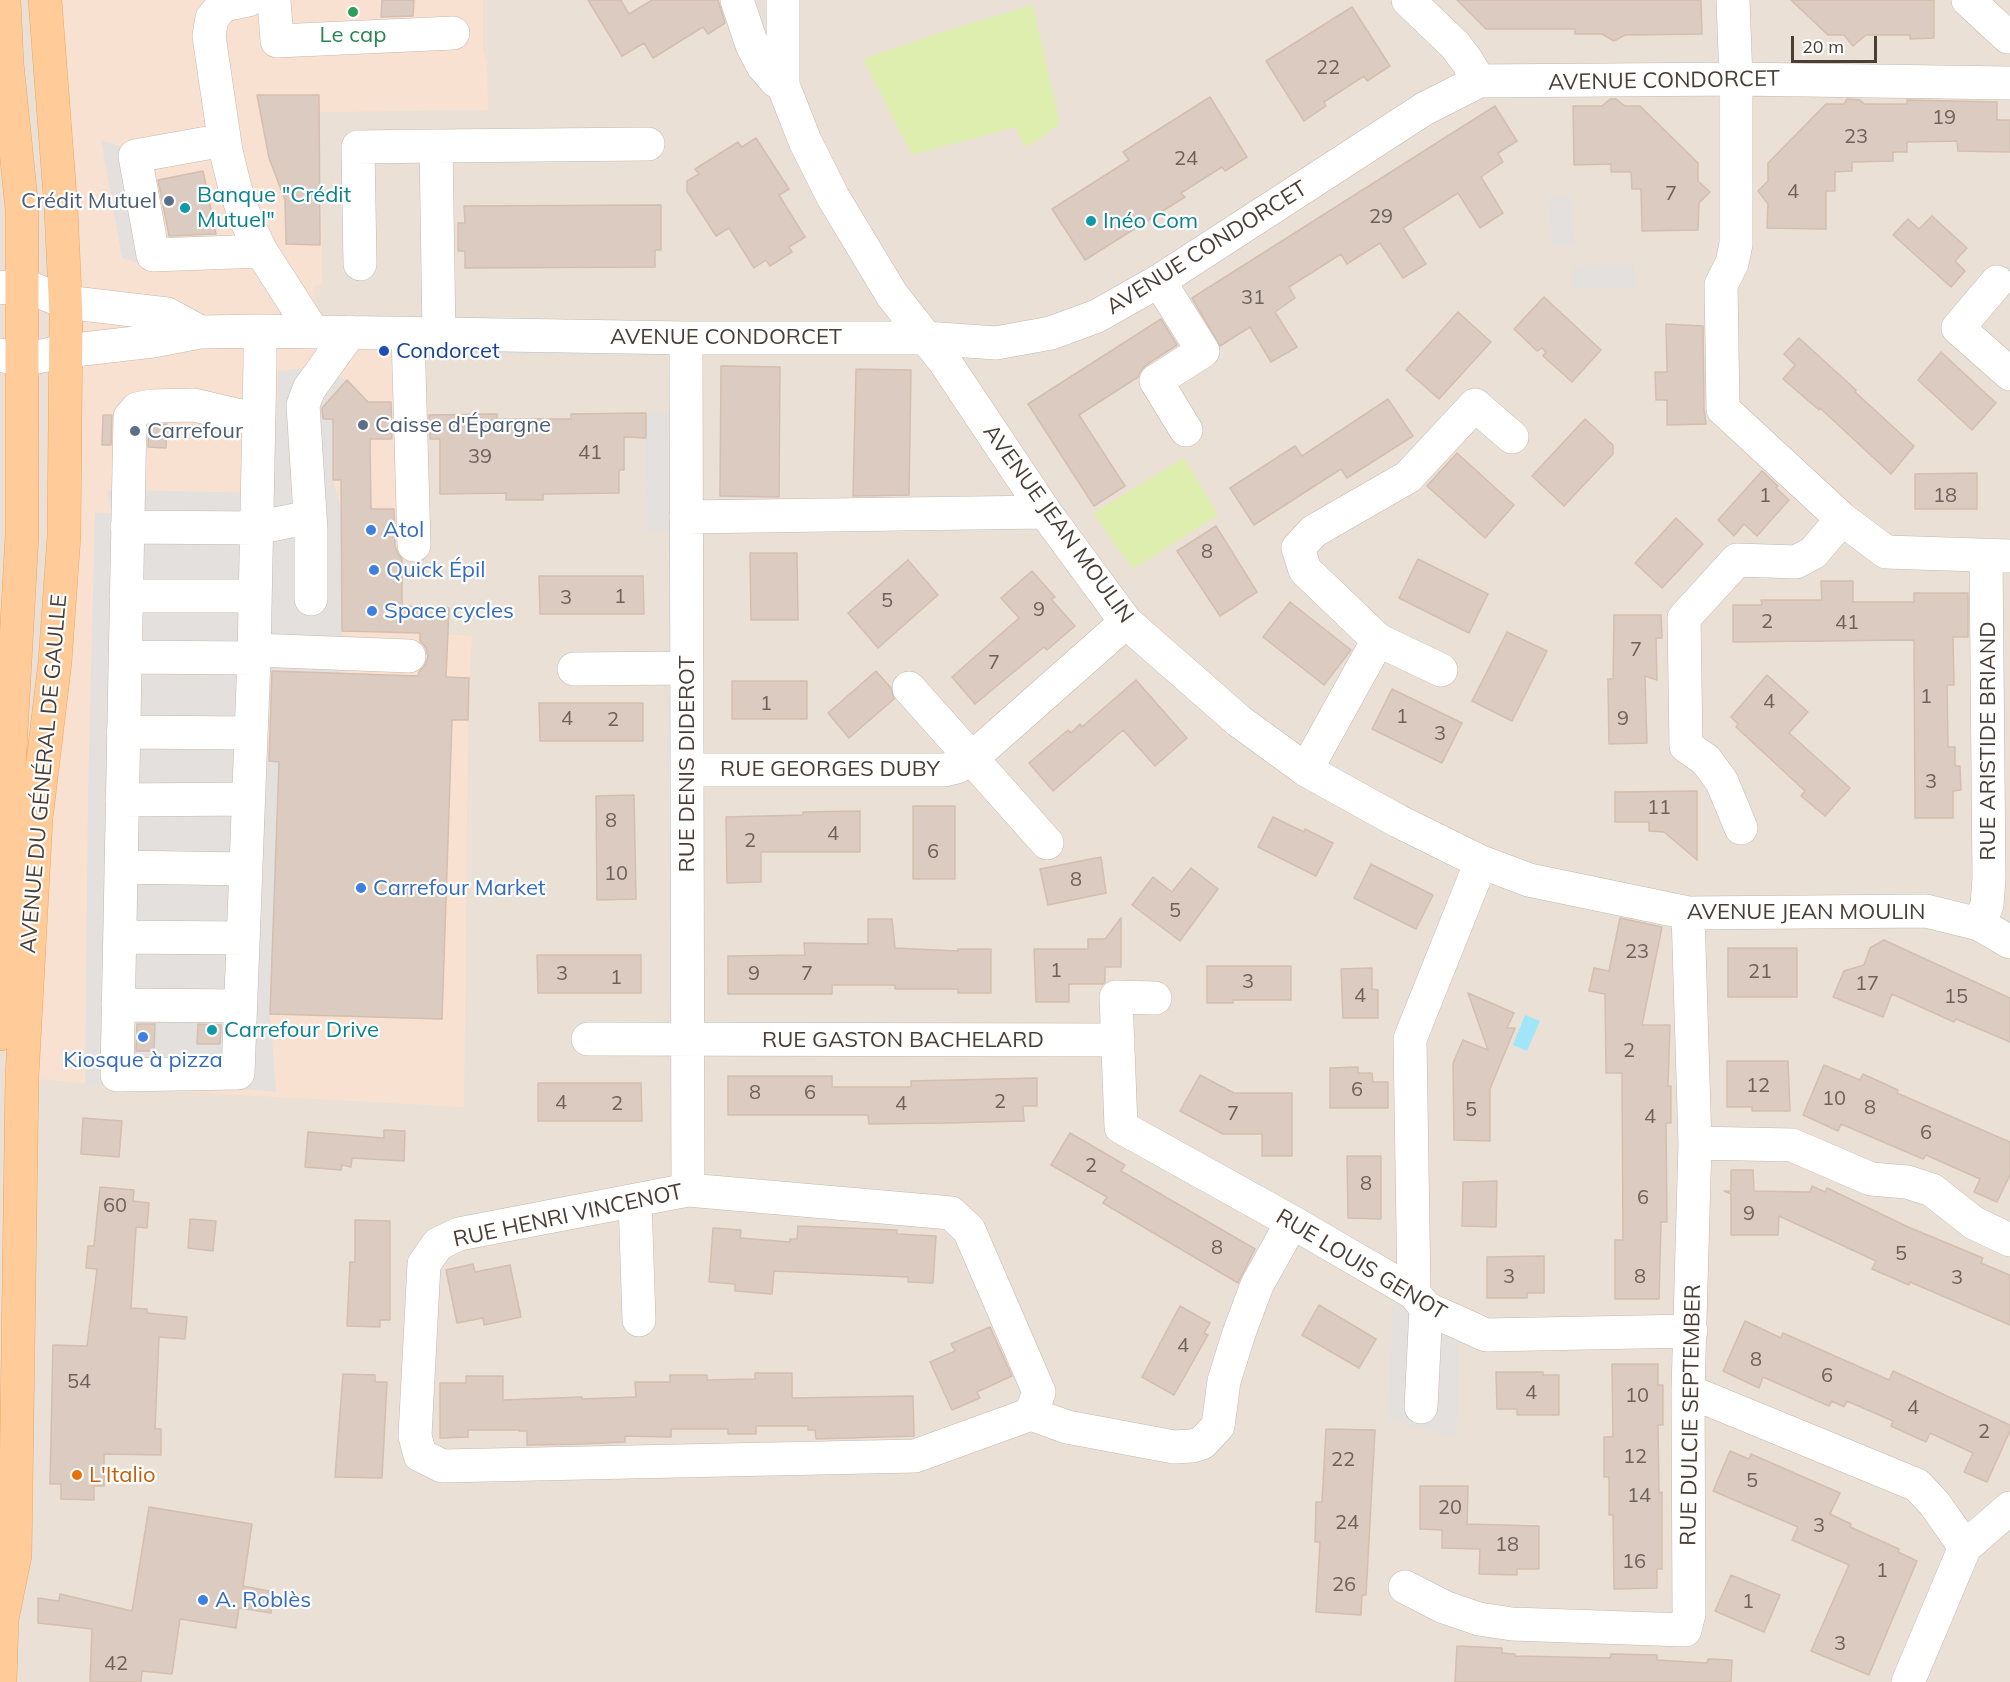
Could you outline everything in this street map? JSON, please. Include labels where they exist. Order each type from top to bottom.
[{"type":"main road","name":"AVENUE DU GÉNÉRAL DE GAULLE","points":[[0,1034],[9,768],[22,535],[11,358],[12,287],[22,209],[4,0]]},
{"type":"main road","name":"AVENUE DU GÉNÉRAL DE GAULLE","points":[[0,1682],[1,1614],[15,1555],[22,1077],[36,819],[55,662],[64,536],[65,302],[61,209],[45,0]]},
{"type":"street","points":[[248,0],[223,5],[212,18],[210,27],[212,62],[225,140],[235,188],[246,220],[261,251],[313,332]]},
{"type":"street","points":[[274,0],[277,41],[453,33]]},
{"type":"street","points":[[737,0],[752,45],[763,66],[776,81],[783,85],[783,0]]},
{"type":"street","points":[[1408,0],[1455,45],[1479,81]]},
{"type":"street","points":[[1733,0],[1736,79],[1736,244],[1732,263],[1721,285],[1723,410],[1842,519],[1886,552],[1998,556]]},
{"type":"street","points":[[1968,0],[2009,37],[2009,83]]},
{"type":"street","name":"AVENUE CONDORCET","points":[[11,358],[153,341],[200,332],[260,331],[686,338],[925,338],[996,343],[1051,333],[1097,316],[1159,281],[1424,110],[1479,81],[1736,79],[2009,83]]},
{"type":"street","name":"AVENUE JEAN MOULIN","points":[[783,85],[805,141],[833,197],[892,295],[945,362],[1045,512],[1126,622],[1239,721],[1306,770],[1398,821],[1481,862],[1529,880],[1688,913],[1926,910],[1979,924],[2010,942]]},
{"type":"street","points":[[225,140],[135,156],[153,255],[261,251]]},
{"type":"street","points":[[360,264],[358,147],[648,144]]},
{"type":"street","points":[[414,545],[436,146]]},
{"type":"street","points":[[1159,281],[1203,351],[1156,381],[1186,430]]},
{"type":"street","points":[[1997,282],[1958,328],[2010,374]]},
{"type":"street","name":"AVENUE CONDORCET","points":[[12,287],[65,302],[167,314],[200,332]]},
{"type":"street","points":[[258,420],[194,405],[151,406],[137,409],[130,417],[117,1076],[238,1073],[254,654],[260,331]]},
{"type":"street","points":[[311,599],[310,517],[303,405],[309,389],[350,332]]},
{"type":"street","name":"RUE DENIS DIDEROT","points":[[686,338],[687,1190]]},
{"type":"street","points":[[1441,670],[1378,640],[1305,570],[1298,548],[1314,531],[1408,477],[1475,405],[1512,437]]},
{"type":"street","points":[[686,517],[1045,512]]},
{"type":"street","points":[[127,527],[256,528],[310,517]]},
{"type":"street","points":[[1741,828],[1722,782],[1706,760],[1686,746],[1684,618],[1737,560],[1796,562],[1813,553],[1842,519]]},
{"type":"street","name":"RUE ARISTIDE BRIAND","points":[[1979,924],[1987,905],[1989,878],[1998,556]]},
{"type":"street","points":[[126,596],[255,596]]},
{"type":"street","name":"RUE GEORGES DUBY","points":[[687,770],[944,770],[957,767],[971,759],[1126,622]]},
{"type":"street","points":[[1306,770],[1378,640]]},
{"type":"street","points":[[125,657],[254,654],[409,656]]},
{"type":"street","points":[[574,669],[687,668]]},
{"type":"street","name":"RUE GEORGES DUBY","points":[[909,688],[1047,843]]},
{"type":"street","points":[[123,732],[251,733]]},
{"type":"street","points":[[122,800],[248,799]]},
{"type":"street","points":[[1421,1407],[1420,1300],[1410,1040],[1481,862]]},
{"type":"street","points":[[121,867],[245,869]]},
{"type":"street","name":"RUE DULCIE SEPTEMBER","points":[[1405,1587],[1444,1607],[1479,1619],[1512,1624],[1685,1629],[1689,1614],[1688,1391],[1695,1143],[1688,913]]},
{"type":"street","points":[[120,937],[243,938]]},
{"type":"street","points":[[1118,1040],[1116,997],[1155,998]]},
{"type":"street","points":[[118,1005],[240,1006]]},
{"type":"street","name":"RUE GASTON BACHELARD","points":[[588,1039],[1118,1040]]},
{"type":"street","name":"RUE LOUIS GENOT","points":[[1118,1040],[1121,1127],[1292,1222],[1420,1300],[1486,1335],[1691,1331]]},
{"type":"street","points":[[1695,1143],[1792,1145],[1871,1179],[1907,1182],[1932,1190],[1974,1223],[2010,1240]]},
{"type":"street","name":"RUE HENRI VINCENOT","points":[[687,1190],[951,1213],[969,1230],[1039,1392],[1030,1414],[915,1456],[442,1466],[420,1455],[415,1436],[424,1264],[438,1244],[459,1234],[635,1200],[687,1190]]},
{"type":"street","points":[[635,1200],[639,1320]]},
{"type":"street","points":[[1030,1414],[1067,1426],[1174,1447],[1192,1446],[1209,1438],[1218,1426],[1224,1381],[1257,1285],[1292,1222]]},
{"type":"street","points":[[1688,1391],[1917,1485],[1934,1503],[1965,1547]]},
{"type":"street","points":[[1908,1682],[1965,1547],[2010,1508]]},
{"type":"shaded area","points":[[0,0],[2010,0],[2010,1682],[0,1682]]},
{"type":"shaded area","points":[[46,0],[483,0],[483,50],[487,63],[488,110],[319,112],[322,284],[315,285],[313,331],[399,333],[402,632],[472,636],[468,720],[464,1107],[186,1092],[15,1077],[55,662]]},
{"type":"shaded area","points":[[101,140],[123,147],[148,266],[122,258]]},
{"type":"shaded area","points":[[1571,196],[1574,244],[1552,246],[1549,197]]},
{"type":"shaded area","points":[[1634,264],[1635,287],[1573,289],[1572,266]]},
{"type":"shaded area","points":[[423,348],[646,348],[646,355],[424,354]]},
{"type":"shaded area","points":[[310,367],[347,380],[322,407],[322,419],[333,419],[333,480],[341,508],[342,673],[267,670],[264,761],[279,762],[270,1013],[276,1092],[208,1086],[85,1086],[88,794],[95,513],[112,513],[107,490],[273,493],[278,371]]},
{"type":"shaded area","points":[[646,413],[673,413],[674,531],[647,531]]},
{"type":"shaded area","points":[[669,700],[681,700],[679,762],[667,762]]},
{"type":"shaded area","points":[[1392,1302],[1458,1338],[1457,1437],[1389,1420]]},
{"type":"green space","points":[[1033,5],[1060,124],[1024,147],[1016,127],[912,155],[863,59],[948,30]]},
{"type":"green space","points":[[1184,458],[1218,515],[1133,569],[1093,513]]},
{"type":"water","points":[[1525,1015],[1540,1021],[1527,1051],[1513,1045]]},
{"type":"building","points":[[382,0],[414,0],[413,16],[381,17]]},
{"type":"building","points":[[588,0],[621,0],[629,14],[652,0],[718,0],[725,23],[708,34],[703,27],[653,58],[644,43],[622,56]]},
{"type":"building","points":[[1457,0],[1701,0],[1702,34],[1625,35],[1614,41],[1602,34],[1575,34],[1575,29],[1486,29]]},
{"type":"building","points":[[1791,0],[1934,0],[1934,38],[1910,39],[1910,35],[1866,35],[1853,46],[1844,35],[1828,35]]},
{"type":"building","points":[[1352,7],[1390,66],[1367,81],[1364,76],[1324,102],[1326,106],[1304,121],[1266,61]]},
{"type":"building","points":[[257,95],[319,95],[320,245],[286,244],[285,200],[269,158]]},
{"type":"building","points":[[1210,97],[1247,157],[1225,171],[1222,167],[1181,193],[1185,197],[1085,260],[1052,209],[1129,160],[1123,152]]},
{"type":"building","points":[[1610,99],[1616,99],[1625,106],[1640,106],[1698,163],[1698,181],[1710,192],[1699,203],[1698,230],[1642,231],[1641,189],[1632,189],[1631,172],[1611,172],[1611,164],[1574,165],[1573,106],[1602,106]]},
{"type":"building","points":[[1847,99],[1860,100],[1864,104],[1907,104],[1907,100],[1997,102],[1997,120],[2010,120],[2010,152],[1958,151],[1957,141],[1907,142],[1907,152],[1893,152],[1893,161],[1852,162],[1852,171],[1835,172],[1835,191],[1826,191],[1826,229],[1767,228],[1768,204],[1758,191],[1768,181],[1768,163],[1826,104],[1844,104]]},
{"type":"building","points":[[1495,106],[1517,141],[1498,153],[1503,162],[1481,177],[1503,213],[1480,228],[1458,193],[1403,228],[1426,264],[1403,278],[1380,243],[1347,264],[1341,254],[1289,287],[1295,298],[1275,312],[1297,347],[1271,362],[1250,327],[1220,346],[1192,298]]},
{"type":"building","points":[[756,138],[789,189],[779,195],[805,237],[789,247],[792,252],[770,266],[766,260],[754,268],[729,228],[716,236],[687,191],[687,181],[699,174],[695,169],[738,142],[742,147]]},
{"type":"building","name":"Banque \"Crédit Mutuel\"","points":[[203,171],[216,234],[169,236],[158,180]]},
{"type":"building","points":[[661,205],[661,250],[655,250],[655,267],[465,268],[465,251],[458,251],[458,223],[465,223],[464,206]]},
{"type":"building","points":[[1932,216],[1967,248],[1955,261],[1965,271],[1951,287],[1893,235],[1908,219],[1919,229]]},
{"type":"building","points":[[1544,297],[1601,350],[1572,382],[1543,356],[1546,352],[1542,348],[1537,351],[1514,329]]},
{"type":"building","points":[[1458,312],[1491,342],[1439,399],[1406,370]]},
{"type":"building","points":[[1161,319],[1177,345],[1146,365],[1138,377],[1079,415],[1125,486],[1094,506],[1028,404]]},
{"type":"building","points":[[1666,324],[1703,326],[1706,424],[1667,425],[1667,400],[1656,400],[1655,372],[1667,372]]},
{"type":"building","points":[[1799,338],[1914,446],[1891,474],[1820,408],[1819,410],[1783,379],[1795,365],[1784,354]]},
{"type":"building","points":[[1941,352],[1996,403],[1972,430],[1918,380]]},
{"type":"building","points":[[721,366],[780,367],[779,497],[720,496]]},
{"type":"building","points":[[856,369],[911,370],[909,495],[853,496]]},
{"type":"building","name":"Carrefour Market","points":[[347,380],[368,402],[391,402],[392,439],[370,439],[371,509],[394,509],[395,546],[402,558],[402,606],[449,608],[446,677],[469,678],[468,720],[452,720],[442,1019],[270,1014],[279,762],[269,761],[272,671],[418,676],[428,657],[426,648],[420,641],[420,633],[342,631],[341,480],[333,480],[333,419],[323,419],[322,408]]},
{"type":"building","points":[[1388,399],[1413,436],[1347,478],[1341,469],[1254,525],[1230,488],[1295,446],[1302,456]]},
{"type":"building","points":[[646,413],[646,438],[624,437],[624,470],[619,470],[619,493],[543,494],[543,500],[506,500],[506,493],[440,494],[440,439],[430,439],[429,415],[497,414],[497,419],[571,419],[571,414]]},
{"type":"building","points":[[103,415],[112,415],[111,445],[102,445]]},
{"type":"building","points":[[1585,419],[1613,445],[1613,454],[1564,506],[1532,476]]},
{"type":"building","points":[[167,424],[166,448],[148,447],[149,426]]},
{"type":"building","points":[[1457,453],[1514,505],[1485,538],[1427,486]]},
{"type":"building","points":[[1762,471],[1789,500],[1757,536],[1744,524],[1734,536],[1718,520]]},
{"type":"building","points":[[1977,473],[1977,509],[1915,509],[1915,474]]},
{"type":"building","points":[[1676,518],[1703,544],[1662,588],[1635,563]]},
{"type":"building","points":[[1216,526],[1257,592],[1220,616],[1177,551]]},
{"type":"building","points":[[750,553],[797,553],[798,620],[751,620]]},
{"type":"building","points":[[1418,559],[1488,594],[1469,633],[1399,598]]},
{"type":"building","points":[[908,560],[938,595],[878,648],[848,613]]},
{"type":"building","points":[[1032,571],[1055,597],[1051,599],[1075,626],[1047,650],[1044,647],[975,704],[952,677],[1019,618],[1001,598]]},
{"type":"building","points":[[539,576],[643,576],[644,614],[540,614]]},
{"type":"building","points":[[1821,581],[1853,581],[1853,602],[1914,602],[1914,593],[1968,593],[1968,637],[1953,637],[1954,685],[1947,685],[1948,747],[1955,747],[1955,766],[1960,766],[1961,790],[1953,791],[1953,818],[1915,818],[1914,640],[1733,642],[1733,605],[1762,605],[1761,600],[1822,600]]},
{"type":"building","points":[[1290,602],[1351,650],[1324,685],[1263,637]]},
{"type":"building","points":[[1614,615],[1661,615],[1662,638],[1656,638],[1657,680],[1645,676],[1647,743],[1609,744],[1608,679],[1613,679]]},
{"type":"building","points":[[1507,632],[1547,651],[1512,721],[1472,701]]},
{"type":"building","points":[[876,671],[891,688],[894,699],[849,738],[828,713]]},
{"type":"building","points":[[1767,675],[1808,712],[1789,733],[1850,788],[1825,816],[1801,796],[1805,791],[1736,727],[1738,724],[1731,717]]},
{"type":"building","points":[[1136,680],[1187,738],[1155,766],[1123,730],[1053,791],[1029,763],[1068,730],[1071,733],[1080,724],[1082,727]]},
{"type":"building","points":[[732,681],[807,681],[807,719],[732,719]]},
{"type":"building","points":[[1392,689],[1462,723],[1442,763],[1372,729]]},
{"type":"building","points":[[539,703],[643,703],[643,741],[540,741]]},
{"type":"building","points":[[1697,791],[1697,860],[1664,832],[1649,831],[1649,822],[1615,822],[1615,792]]},
{"type":"building","points":[[634,795],[636,899],[597,900],[596,796]]},
{"type":"building","points":[[913,806],[955,806],[955,879],[913,879]]},
{"type":"building","points":[[860,811],[860,852],[761,852],[761,882],[727,883],[726,817]]},
{"type":"building","points":[[1273,817],[1333,843],[1316,876],[1258,847]]},
{"type":"building","points":[[1101,857],[1106,893],[1048,905],[1040,869]]},
{"type":"building","points":[[1371,864],[1433,895],[1416,929],[1354,898]]},
{"type":"building","points":[[1191,868],[1218,889],[1180,941],[1132,905],[1153,877],[1172,892]]},
{"type":"building","points":[[1121,918],[1121,967],[1105,967],[1103,984],[1069,984],[1069,1002],[1036,1002],[1034,949],[1088,949],[1088,939],[1105,939]]},
{"type":"building","points":[[1620,918],[1662,927],[1642,1025],[1670,1025],[1668,1086],[1671,1086],[1671,1123],[1666,1123],[1667,1222],[1661,1222],[1659,1299],[1615,1299],[1615,1240],[1623,1240],[1622,1073],[1606,1073],[1605,994],[1589,991],[1594,968],[1609,971]]},
{"type":"building","points":[[868,919],[892,919],[895,948],[958,951],[958,949],[991,949],[991,993],[958,993],[958,989],[895,989],[895,985],[832,985],[832,994],[728,994],[728,956],[805,955],[804,943],[868,944]]},
{"type":"building","points":[[1884,940],[2010,998],[2010,1042],[1956,1019],[1954,1022],[1892,994],[1883,1017],[1833,997],[1844,971],[1864,965],[1870,948]]},
{"type":"building","points":[[1728,948],[1797,948],[1797,997],[1728,997]]},
{"type":"building","points":[[537,955],[641,955],[641,993],[538,993]]},
{"type":"building","points":[[1207,966],[1291,966],[1291,1000],[1233,1000],[1233,1003],[1207,1003]]},
{"type":"building","points":[[1372,968],[1372,989],[1378,990],[1378,1018],[1343,1018],[1341,969]]},
{"type":"building","points":[[1468,993],[1514,1013],[1507,1028],[1515,1028],[1490,1089],[1490,1141],[1454,1140],[1453,1063],[1463,1040],[1488,1050]]},
{"type":"building","name":"Kiosque à pizza","points":[[137,1024],[155,1024],[154,1051],[136,1051]]},
{"type":"building","points":[[198,1024],[221,1025],[220,1044],[197,1044]]},
{"type":"building","points":[[1727,1061],[1788,1061],[1790,1111],[1752,1111],[1752,1107],[1727,1107]]},
{"type":"building","points":[[1824,1065],[1860,1080],[1863,1074],[1898,1090],[1897,1093],[2010,1142],[2010,1175],[1997,1202],[1974,1192],[1980,1179],[1926,1155],[1923,1159],[1841,1124],[1838,1131],[1803,1115]]},
{"type":"building","points":[[1358,1067],[1358,1073],[1372,1073],[1373,1082],[1388,1082],[1388,1108],[1330,1108],[1330,1068]]},
{"type":"building","points":[[1200,1075],[1234,1093],[1292,1093],[1292,1156],[1262,1156],[1262,1134],[1223,1134],[1180,1111]]},
{"type":"building","points":[[728,1076],[832,1076],[832,1087],[911,1087],[911,1081],[1037,1078],[1037,1106],[1023,1106],[1024,1121],[869,1124],[868,1115],[728,1115]]},
{"type":"building","points":[[538,1083],[641,1083],[642,1121],[538,1121]]},
{"type":"building","points":[[83,1118],[122,1121],[119,1157],[81,1154]]},
{"type":"building","points":[[384,1130],[405,1131],[404,1161],[352,1158],[351,1167],[342,1165],[341,1170],[305,1167],[308,1132],[384,1138]]},
{"type":"building","points":[[1070,1133],[1125,1165],[1121,1171],[1255,1249],[1238,1283],[1103,1203],[1107,1197],[1051,1165]]},
{"type":"building","points":[[1347,1156],[1381,1156],[1381,1219],[1348,1218]]},
{"type":"building","points":[[1731,1170],[1753,1170],[1754,1191],[1810,1192],[1812,1186],[1825,1192],[1827,1188],[1908,1227],[1983,1258],[1981,1263],[2010,1275],[2010,1325],[1910,1282],[1909,1285],[1872,1269],[1876,1261],[1779,1216],[1778,1235],[1731,1235],[1731,1194],[1724,1191],[1731,1191]]},
{"type":"building","points":[[1497,1181],[1496,1227],[1462,1226],[1463,1182]]},
{"type":"building","points":[[100,1187],[134,1190],[133,1201],[149,1203],[147,1228],[136,1227],[131,1308],[147,1309],[147,1313],[187,1317],[185,1339],[159,1337],[155,1429],[161,1429],[161,1455],[104,1454],[104,1486],[94,1486],[94,1500],[61,1499],[61,1484],[50,1484],[53,1345],[87,1346],[97,1269],[86,1268],[88,1246],[94,1246]]},
{"type":"building","points":[[190,1219],[216,1221],[213,1251],[188,1248]]},
{"type":"building","points":[[355,1220],[390,1221],[390,1320],[380,1320],[380,1327],[347,1326],[350,1262],[355,1262]]},
{"type":"building","points":[[798,1226],[897,1230],[897,1234],[936,1236],[933,1283],[908,1282],[908,1277],[774,1271],[772,1294],[735,1291],[735,1284],[709,1282],[713,1228],[741,1230],[740,1238],[790,1242],[790,1239],[797,1239]]},
{"type":"building","points":[[1544,1256],[1544,1293],[1527,1293],[1527,1298],[1487,1298],[1487,1257]]},
{"type":"building","points":[[473,1264],[475,1272],[510,1265],[521,1317],[484,1325],[483,1318],[457,1323],[446,1270]]},
{"type":"building","points":[[1319,1305],[1376,1339],[1359,1368],[1302,1335]]},
{"type":"building","points":[[1180,1306],[1210,1323],[1204,1333],[1208,1335],[1174,1395],[1142,1377]]},
{"type":"building","points":[[1745,1321],[1781,1338],[1783,1333],[1889,1380],[1893,1371],[2010,1425],[2010,1431],[1987,1482],[1964,1472],[1973,1453],[1930,1433],[1926,1442],[1891,1426],[1893,1421],[1847,1401],[1844,1407],[1832,1401],[1829,1406],[1763,1377],[1759,1388],[1723,1371]]},
{"type":"building","points":[[990,1327],[1012,1376],[977,1392],[980,1398],[952,1410],[930,1362],[955,1351],[951,1344]]},
{"type":"building","points":[[1612,1364],[1658,1364],[1658,1385],[1663,1385],[1663,1425],[1658,1425],[1659,1493],[1662,1492],[1662,1569],[1657,1569],[1657,1588],[1614,1589],[1613,1515],[1609,1515],[1609,1477],[1604,1477],[1604,1437],[1613,1437]]},
{"type":"building","points":[[1496,1372],[1543,1372],[1543,1375],[1559,1375],[1559,1415],[1517,1415],[1517,1409],[1497,1409]]},
{"type":"building","points":[[755,1373],[792,1373],[792,1398],[913,1396],[914,1436],[816,1439],[815,1430],[808,1430],[808,1426],[756,1426],[756,1434],[728,1434],[728,1429],[671,1429],[671,1437],[625,1436],[625,1442],[582,1444],[527,1445],[527,1431],[519,1430],[468,1430],[468,1437],[440,1438],[440,1383],[466,1383],[466,1376],[503,1376],[503,1400],[636,1397],[635,1382],[670,1382],[670,1375],[707,1375],[707,1380],[755,1379]]},
{"type":"building","points":[[343,1374],[375,1375],[375,1382],[387,1382],[382,1478],[335,1477]]},
{"type":"building","points":[[1326,1429],[1375,1430],[1366,1595],[1362,1595],[1361,1615],[1316,1612],[1320,1542],[1315,1542],[1316,1502],[1322,1502]]},
{"type":"building","points":[[1730,1451],[1749,1459],[1751,1454],[1840,1493],[1830,1514],[1851,1524],[1850,1527],[1899,1549],[1898,1552],[1917,1561],[1869,1675],[1811,1651],[1849,1565],[1792,1540],[1798,1527],[1713,1491]]},
{"type":"building","points":[[1420,1486],[1468,1486],[1467,1524],[1539,1526],[1539,1569],[1517,1569],[1517,1575],[1479,1574],[1480,1549],[1442,1548],[1442,1530],[1420,1529]]},
{"type":"building","points":[[149,1507],[252,1524],[243,1586],[274,1592],[271,1613],[239,1608],[236,1628],[180,1619],[172,1674],[142,1671],[141,1682],[90,1682],[92,1629],[38,1623],[38,1598],[59,1601],[60,1594],[132,1611]]},
{"type":"building","points":[[1731,1575],[1780,1595],[1764,1632],[1715,1611]]},
{"type":"building","points":[[1457,1646],[1502,1648],[1502,1653],[1515,1654],[1515,1656],[1610,1658],[1611,1654],[1657,1655],[1657,1660],[1707,1663],[1708,1659],[1732,1660],[1731,1682],[1455,1682]]},
{"type":"place","name":"Le cap","points":[[353,12]]},
{"type":"place","name":"Crédit Mutuel","points":[[169,201]]},
{"type":"place","name":"Banque \"Crédit Mutuel\"","points":[[185,208]]},
{"type":"place","name":"Inéo Com","points":[[1091,221]]},
{"type":"place","name":"Condorcet","points":[[384,351]]},
{"type":"place","name":"Caisse d'Épargne","points":[[363,425]]},
{"type":"place","name":"Carrefour","points":[[135,431]]},
{"type":"place","name":"Atol","points":[[371,530]]},
{"type":"place","name":"Quick Épil","points":[[374,570]]},
{"type":"place","name":"Space cycles","points":[[372,611]]},
{"type":"place","name":"Carrefour Market","points":[[361,888]]},
{"type":"place","name":"Carrefour Drive","points":[[212,1030]]},
{"type":"place","name":"Kiosque à pizza","points":[[143,1037]]},
{"type":"place","name":"L'Italio","points":[[77,1475]]},
{"type":"place","name":"A. Roblès","points":[[203,1600]]}]
